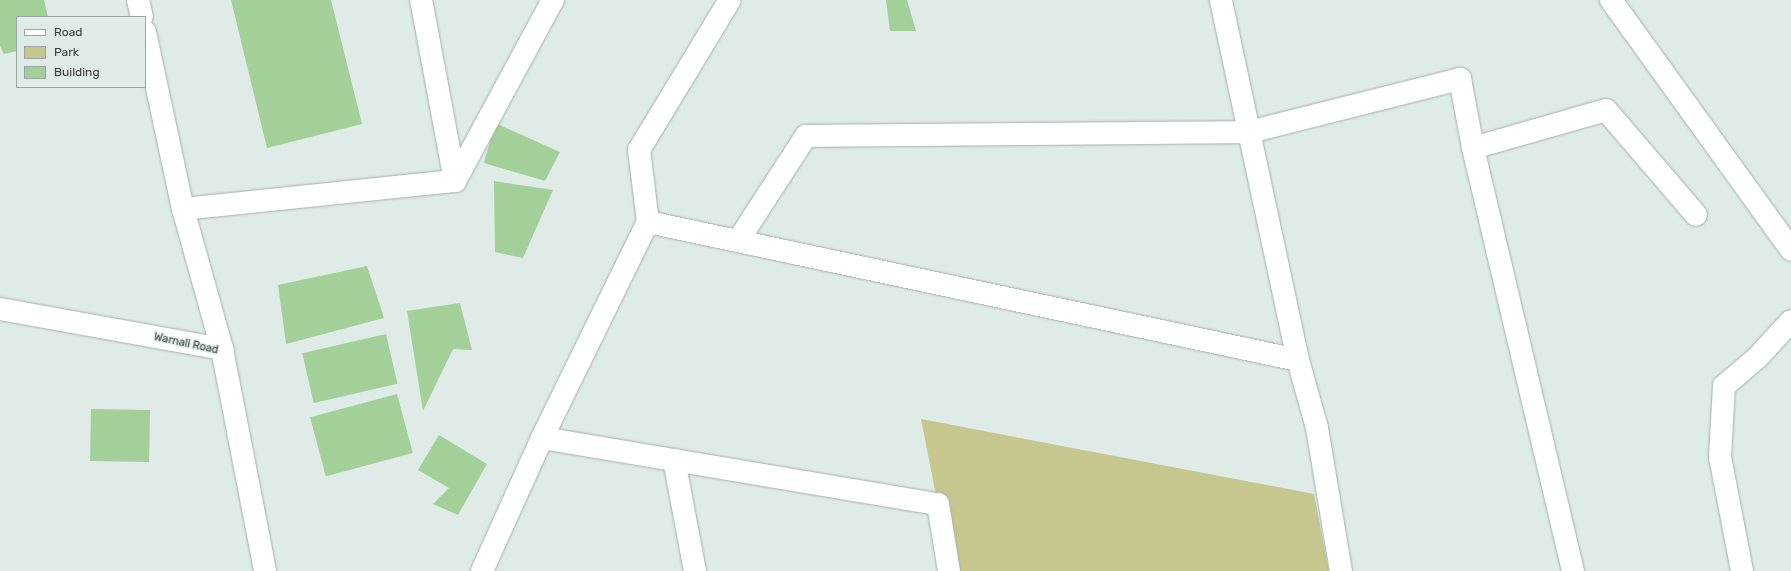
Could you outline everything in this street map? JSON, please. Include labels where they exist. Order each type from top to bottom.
[{"type":"street","points":[[138,0],[142,16]]},
{"type":"street","points":[[421,0],[455,181]]},
{"type":"street","points":[[455,181],[553,0]]},
{"type":"street","points":[[482,571],[542,438],[648,222],[639,150],[730,0]]},
{"type":"street","points":[[1220,0],[1298,360],[1317,428],[1341,571]]},
{"type":"street","points":[[1611,0],[1791,250]]},
{"type":"street","points":[[146,37],[183,209],[222,349]]},
{"type":"street","points":[[738,241],[806,136],[1249,132],[1460,79],[1473,148],[1573,571]]},
{"type":"street","points":[[1473,148],[1606,110],[1696,215]]},
{"type":"street","points":[[183,209],[455,181]]},
{"type":"street","points":[[648,222],[1298,360]]},
{"type":"street","name":"Warnali Road","points":[[0,309],[222,349],[265,571]]},
{"type":"street","points":[[1742,571],[1720,456],[1724,386],[1757,358],[1791,321]]},
{"type":"street","points":[[542,438],[938,504],[949,571]]},
{"type":"street","points":[[674,460],[695,571]]},
{"type":"green space","points":[[921,419],[1314,494],[1329,571],[951,571]]},
{"type":"building","points":[[0,0],[44,0],[48,16],[16,16],[16,51],[4,54],[0,46]]},
{"type":"building","points":[[231,0],[331,0],[362,124],[267,148]]},
{"type":"building","points":[[886,0],[907,0],[916,31],[890,31]]},
{"type":"building","points":[[495,123],[560,152],[545,181],[484,163]]},
{"type":"building","points":[[494,181],[553,190],[523,258],[495,252]]},
{"type":"building","points":[[367,266],[384,318],[286,344],[278,285]]},
{"type":"building","points":[[460,303],[472,350],[453,349],[423,411],[407,311]]},
{"type":"building","points":[[386,334],[397,384],[314,403],[302,353]]},
{"type":"building","points":[[397,394],[413,453],[326,476],[310,417]]},
{"type":"building","points":[[91,409],[150,410],[149,462],[90,461]]},
{"type":"building","points":[[439,435],[487,464],[458,515],[433,504],[449,488],[418,470]]}]
